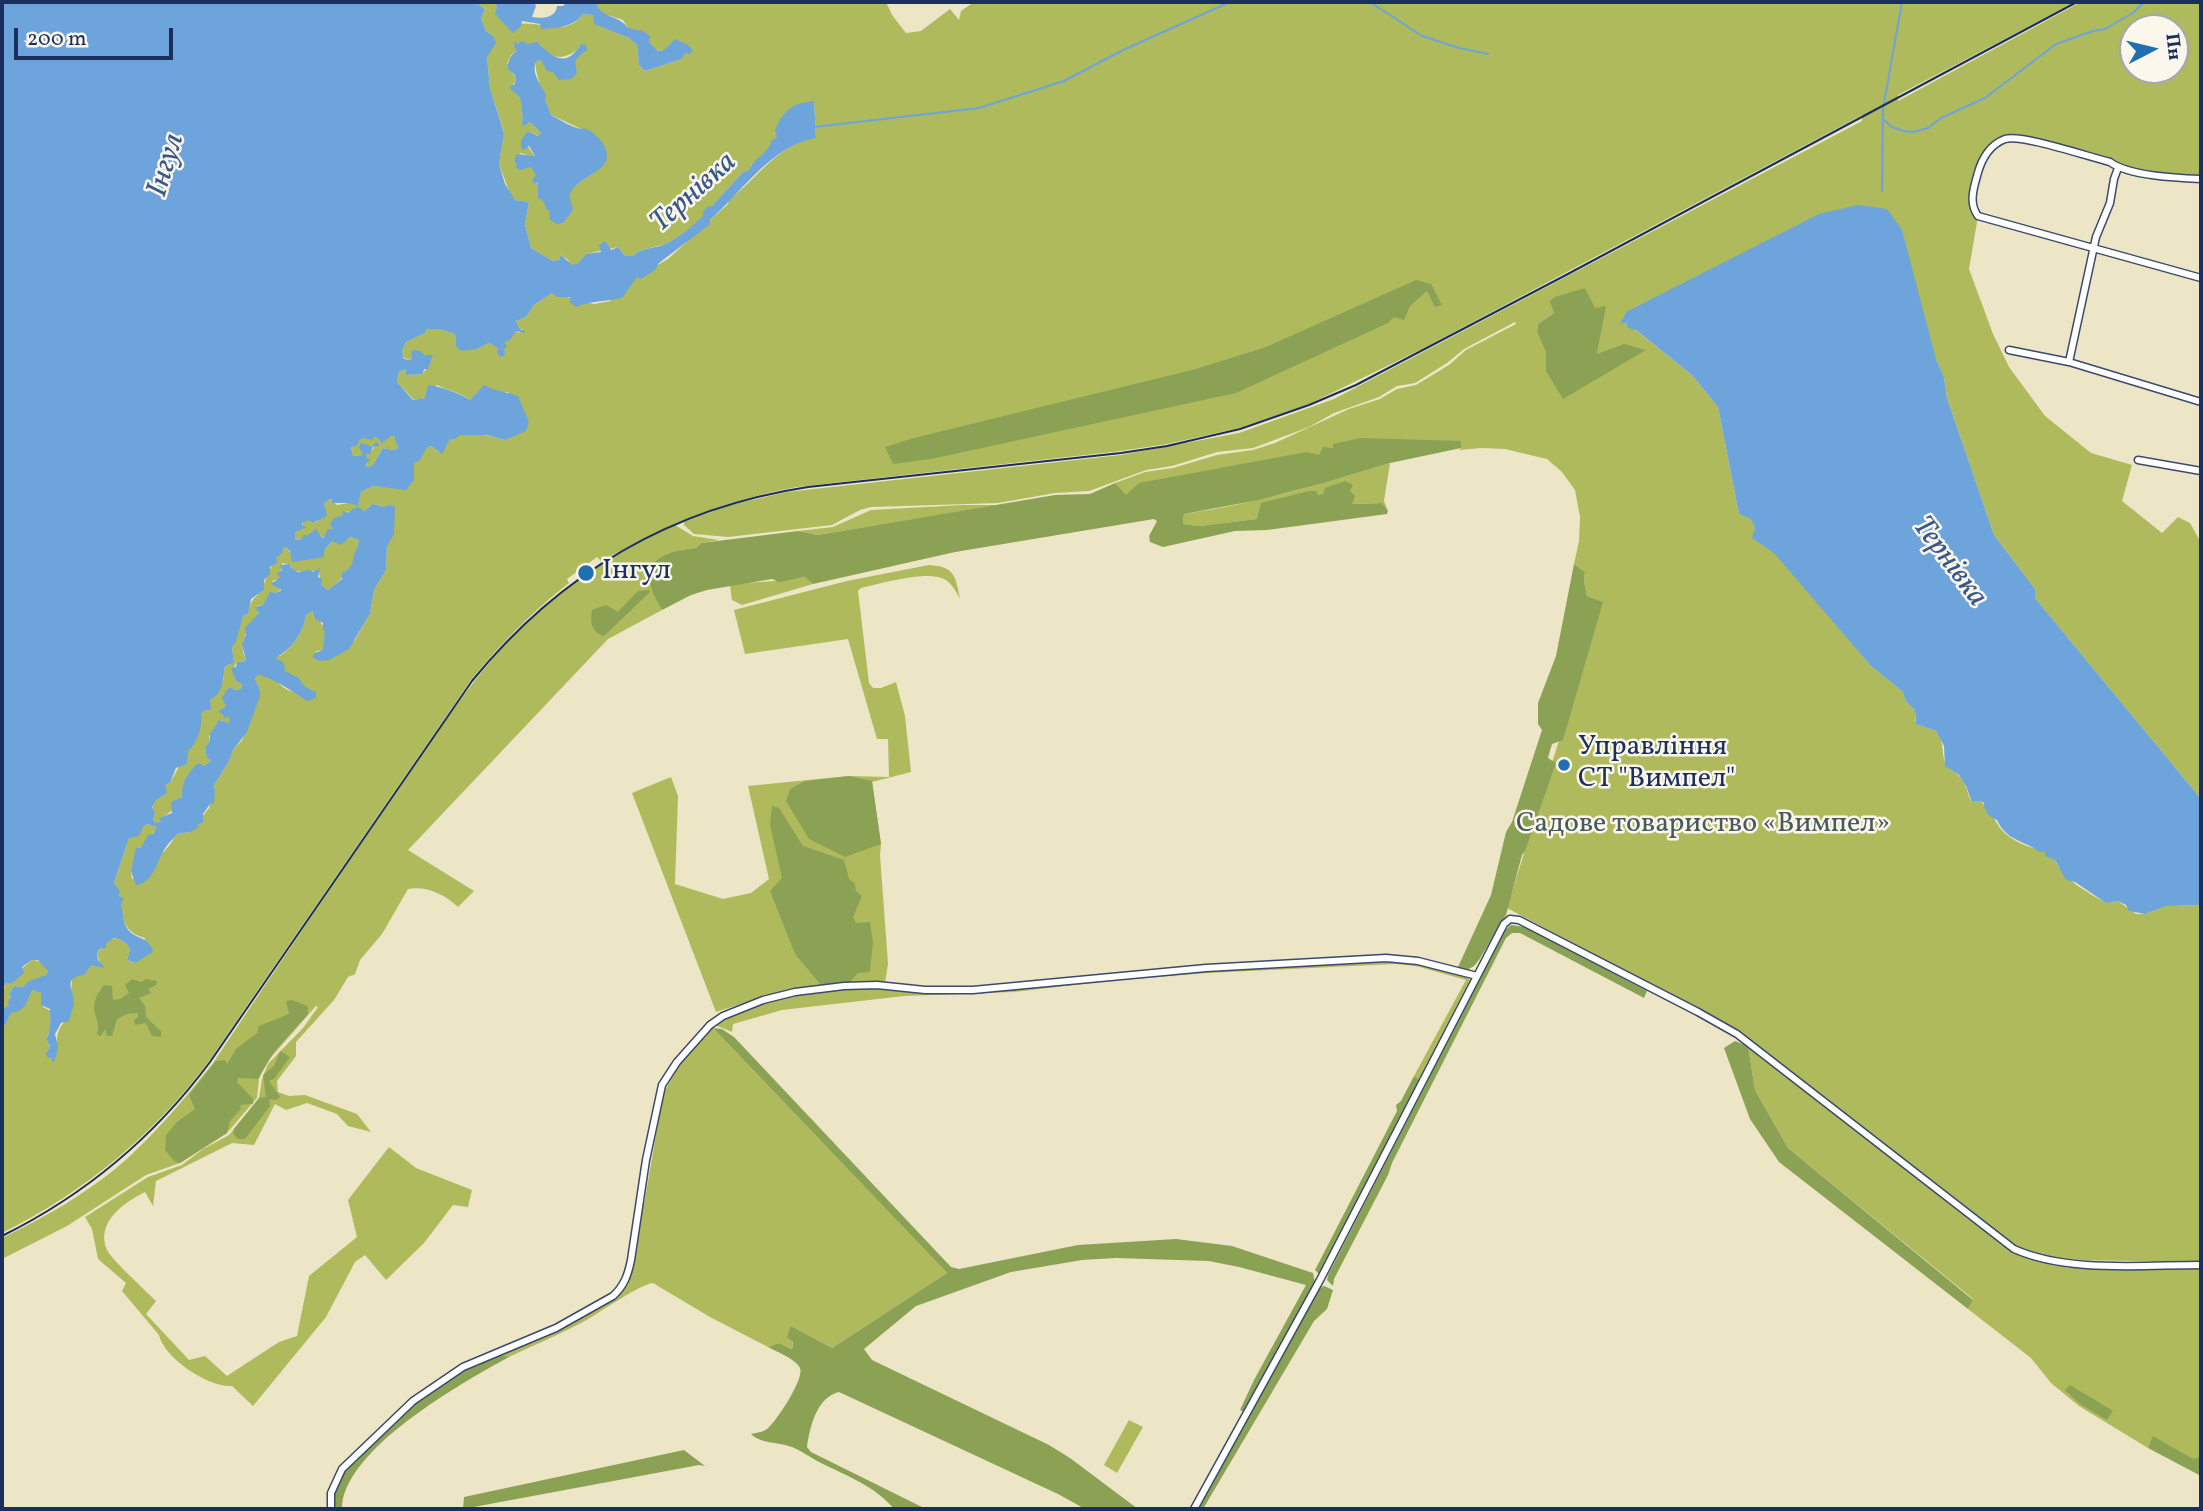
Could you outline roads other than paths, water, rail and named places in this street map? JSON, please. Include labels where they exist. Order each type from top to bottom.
[{"type":"street","points":[[2201,179],[2157,177],[2032,141],[2009,138],[1983,156],[1972,195],[1973,209],[1978,216],[2201,278]]},
{"type":"street","points":[[2069,362],[2094,248],[2119,168]]},
{"type":"street","points":[[2009,350],[2069,362],[2201,402]]},
{"type":"street","points":[[2138,460],[2201,471]]},
{"type":"street","points":[[1194,1509],[1320,1280],[1476,976],[1504,924],[1510,919],[1519,920],[1737,1034],[2014,1249],[2032,1257],[2058,1263],[2201,1265]]},
{"type":"street","points":[[331,1509],[331,1493],[342,1469],[413,1401],[463,1367],[556,1328],[620,1290],[630,1267],[646,1160],[663,1084],[677,1062],[710,1025],[723,1016],[780,995],[844,986],[973,990],[1206,968],[1386,958],[1418,961],[1476,976]]},
{"type":"water","points":[[2,2],[477,2],[485,10],[481,18],[486,31],[493,36],[496,43],[487,57],[490,88],[504,133],[499,164],[505,184],[515,200],[529,202],[525,224],[531,248],[553,261],[559,260],[561,255],[572,265],[578,263],[586,254],[601,252],[599,245],[605,241],[611,250],[618,247],[625,256],[633,256],[681,235],[767,150],[771,141],[777,137],[775,130],[785,113],[794,106],[814,101],[816,138],[800,142],[771,160],[710,220],[709,225],[659,263],[655,270],[641,279],[637,277],[622,298],[576,307],[570,302],[570,297],[557,297],[552,293],[534,305],[526,317],[516,321],[520,329],[525,331],[516,331],[510,340],[504,342],[507,346],[504,349],[505,355],[500,357],[498,348],[489,343],[477,349],[461,351],[456,346],[455,334],[439,329],[427,329],[425,333],[406,342],[402,351],[404,359],[411,360],[412,350],[433,355],[423,374],[406,375],[405,369],[399,372],[397,382],[413,400],[425,398],[428,385],[470,400],[484,385],[518,396],[529,422],[526,431],[505,440],[486,435],[460,435],[450,439],[442,454],[431,446],[427,447],[420,460],[414,463],[414,480],[406,490],[373,486],[361,492],[358,506],[332,503],[330,499],[324,503],[327,516],[313,523],[309,520],[302,523],[307,527],[295,532],[295,540],[302,539],[303,535],[316,529],[322,538],[324,537],[328,529],[333,529],[330,524],[334,518],[343,515],[343,511],[350,513],[358,507],[364,511],[373,504],[395,506],[394,534],[387,546],[386,570],[374,590],[370,614],[349,649],[329,660],[319,661],[313,658],[313,655],[323,649],[325,631],[323,623],[315,619],[313,611],[306,615],[295,641],[275,658],[284,663],[285,671],[316,692],[316,698],[307,701],[275,681],[258,675],[255,679],[260,696],[247,732],[233,750],[213,787],[214,803],[210,804],[203,814],[203,823],[197,824],[199,827],[190,832],[177,834],[166,847],[151,876],[136,885],[131,871],[136,847],[141,848],[148,835],[153,834],[157,827],[147,824],[139,836],[129,838],[114,883],[120,891],[119,896],[124,899],[121,904],[127,928],[145,940],[153,952],[135,963],[127,960],[130,949],[127,944],[113,938],[106,944],[106,948],[97,953],[98,960],[105,968],[91,965],[85,974],[71,981],[74,1004],[69,1021],[61,1023],[55,1034],[58,1047],[55,1061],[46,1054],[50,1046],[46,1039],[50,1028],[50,1009],[41,1005],[41,993],[32,990],[25,1006],[11,1013],[2,1027],[2,1009],[9,1005],[9,994],[14,986],[23,987],[29,981],[46,975],[48,971],[38,960],[32,960],[22,967],[24,973],[12,983],[6,983],[2,991]],"holes":[[[394,436],[398,448],[383,448],[372,466],[367,467],[366,464],[371,459],[367,459],[366,454],[370,454],[373,447],[380,445],[376,442],[372,446],[361,443],[359,447],[363,455],[353,456],[351,447],[358,445],[363,438],[378,438],[382,443]],[[350,537],[359,540],[352,563],[349,569],[342,573],[342,579],[328,590],[321,585],[322,579],[318,577],[320,568],[313,572],[298,572],[291,568],[290,564],[280,565],[282,570],[277,574],[280,577],[271,584],[282,590],[270,592],[263,605],[255,607],[259,613],[245,628],[242,644],[246,661],[237,662],[236,667],[231,668],[236,681],[242,684],[241,689],[229,687],[222,698],[226,706],[218,712],[223,714],[224,718],[229,716],[230,723],[219,720],[205,747],[207,758],[211,761],[204,766],[198,763],[194,767],[184,782],[182,797],[171,802],[172,813],[159,818],[161,821],[156,823],[152,807],[156,800],[167,793],[165,785],[170,783],[176,768],[187,764],[188,751],[197,739],[200,729],[201,714],[205,710],[211,710],[210,700],[220,690],[225,666],[234,663],[232,647],[243,616],[248,614],[251,599],[264,590],[264,580],[270,574],[270,567],[277,563],[276,558],[284,547],[290,551],[292,562],[324,557],[324,551],[332,541],[341,545]]]},
{"type":"water","points":[[494,2],[534,2],[536,6],[532,17],[540,18],[548,17],[554,13],[557,6],[563,6],[567,2],[596,2],[605,14],[628,28],[643,31],[650,36],[649,41],[657,50],[665,49],[675,39],[688,45],[693,51],[685,53],[682,59],[645,71],[639,65],[637,45],[629,38],[594,24],[593,15],[583,14],[570,24],[547,29],[541,29],[540,24],[522,21],[521,26],[513,33],[495,14],[497,7]]},
{"type":"water","points":[[515,40],[517,44],[523,41],[527,44],[537,42],[552,55],[562,58],[572,55],[580,44],[586,45],[587,50],[576,60],[577,73],[571,79],[559,80],[553,72],[547,71],[541,60],[536,62],[535,66],[551,115],[573,127],[591,132],[604,144],[607,155],[602,167],[572,190],[570,197],[573,210],[563,223],[557,224],[550,220],[549,210],[538,198],[538,183],[532,180],[536,175],[531,167],[520,170],[515,167],[517,154],[535,156],[529,146],[524,150],[521,148],[521,140],[528,131],[538,136],[541,133],[530,122],[523,127],[521,101],[511,90],[510,86],[514,85],[516,79],[508,66],[511,56],[517,51]]},
{"type":"water","points":[[1858,205],[1887,209],[1902,230],[1936,359],[1944,377],[1947,398],[1994,535],[2035,589],[2035,598],[2201,799],[2201,905],[2167,906],[2145,914],[2129,911],[2126,905],[2118,901],[2106,903],[2075,882],[2066,880],[2055,860],[2045,856],[2045,852],[2039,852],[2006,833],[1985,809],[1984,803],[1972,802],[1959,775],[1945,766],[1944,746],[1936,731],[1916,724],[1915,711],[1905,700],[1903,692],[1871,666],[1774,553],[1752,538],[1755,528],[1751,519],[1739,514],[1718,407],[1692,375],[1636,330],[1628,328],[1627,323],[1620,324],[1626,312],[1819,214]]},
{"type":"waterway","name":"Тернівка","points":[[814,127],[979,108],[1064,81],[1123,50],[1230,2]]},
{"type":"waterway","points":[[1370,2],[1422,36],[1488,54]]},
{"type":"waterway","name":"Тернівка","points":[[1882,191],[1883,109],[1902,2]]},
{"type":"waterway","points":[[1883,119],[1892,127],[1904,131],[1913,132],[1928,128],[1941,118],[1985,98],[2056,44],[2105,29],[2133,13],[2144,2]]},
{"type":"railway","points":[[2,1236],[33,1220],[90,1182],[142,1139],[166,1115],[210,1062],[472,681],[542,608],[621,551],[664,529],[710,511],[758,497],[808,487],[1167,446],[1240,429],[1309,405],[1356,385],[1566,275],[2077,2]]},
{"type":"place","name":"Інгул","points":[[586,573]]},
{"type":"place","name":"Управління СТ \"Вимпел\"","points":[[1564,765]]},
{"type":"park label","name":"Садове товариство «Вимпел»","points":[[1703,826]]}]
